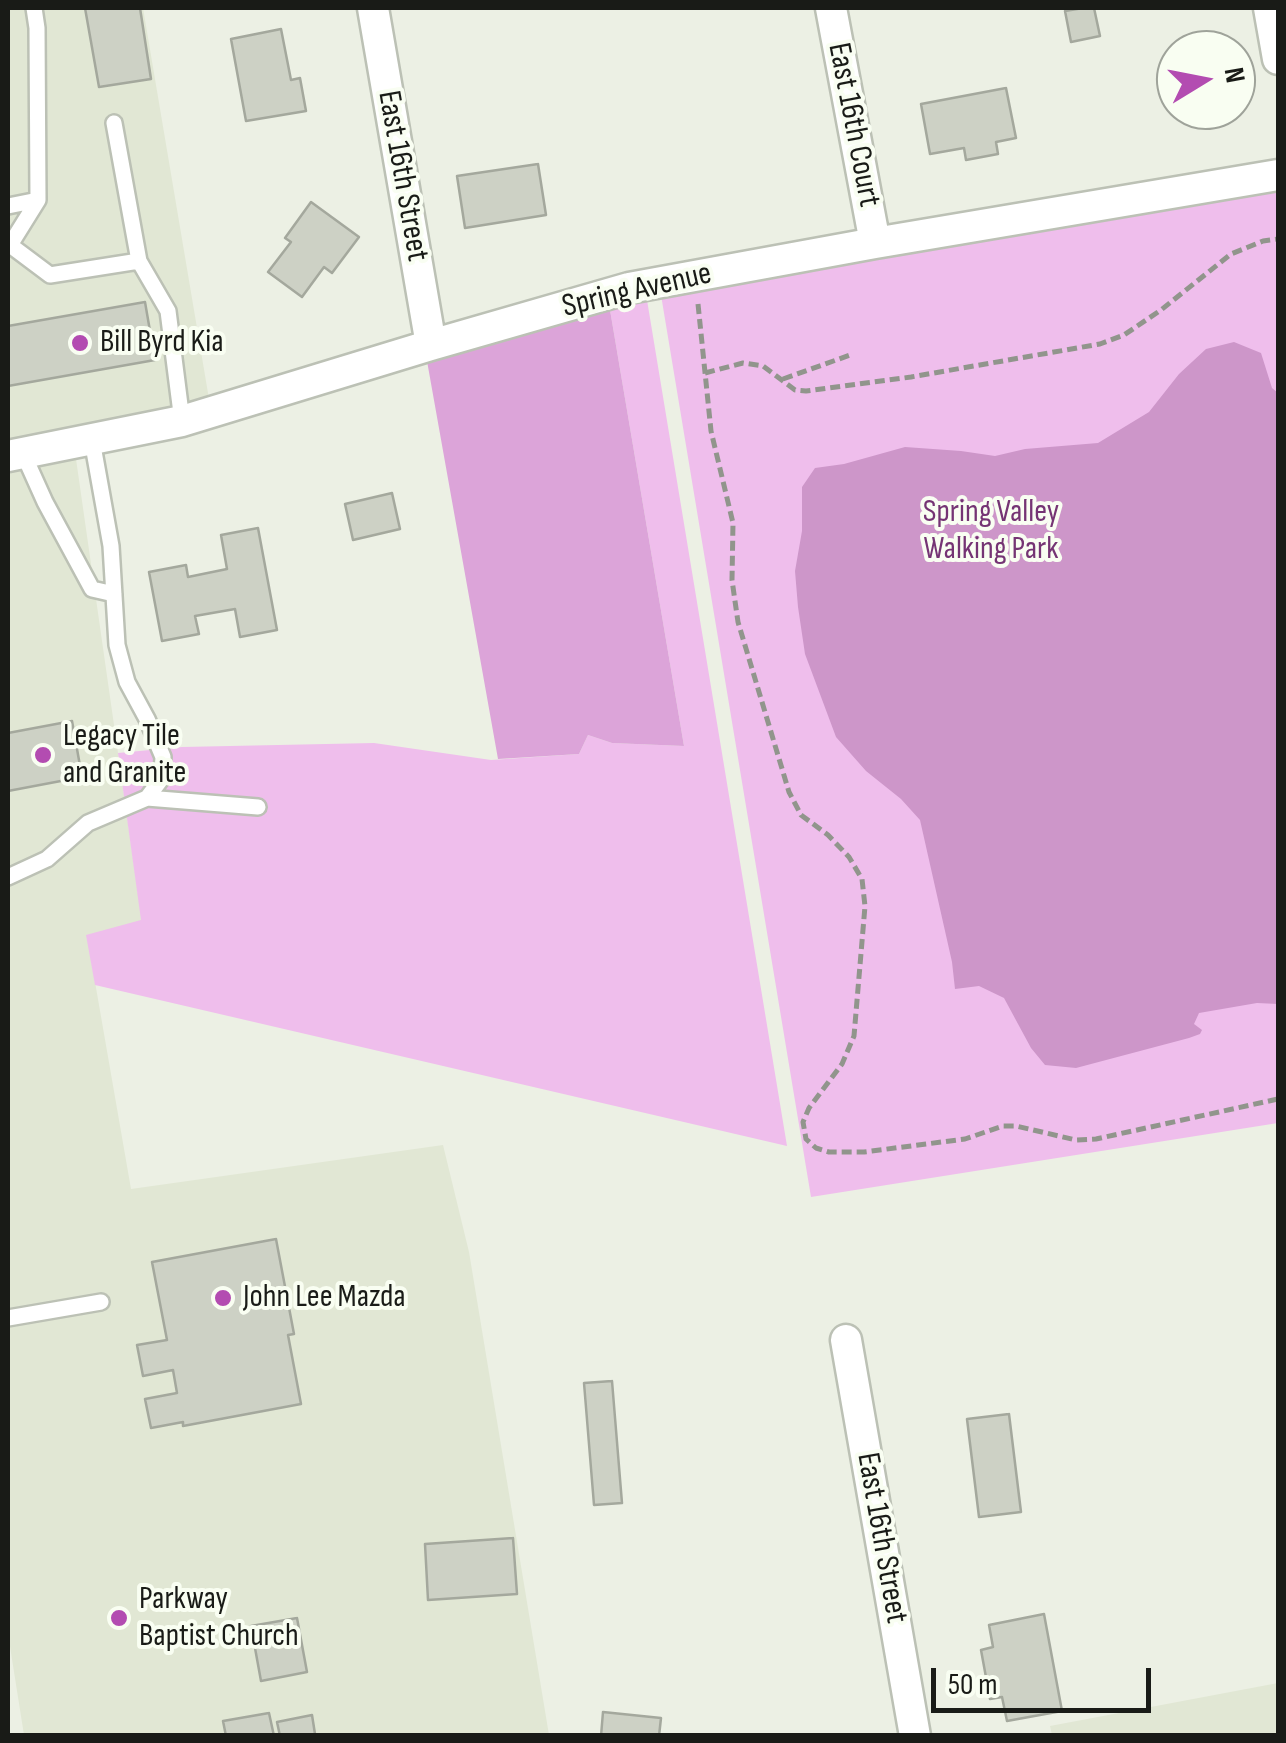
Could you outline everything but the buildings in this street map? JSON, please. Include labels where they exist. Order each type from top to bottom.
[{"type":"street","name":"East 16th Street","points":[[374,8],[430,344]]},
{"type":"street","name":"East 16th Court","points":[[831,8],[875,243]]},
{"type":"street","points":[[1269,8],[1278,59]]},
{"type":"street","name":"Spring Avenue","points":[[15,455],[182,421],[430,344],[629,288],[1278,176]]},
{"type":"street","name":"East 16th Street","points":[[846,1340],[915,1736]]},
{"type":"lane","points":[[34,8],[38,200],[9,245],[50,275],[139,261]]},
{"type":"lane","points":[[114,123],[139,261],[168,311],[182,421]]},
{"type":"lane","points":[[8,206],[38,200]]},
{"type":"lane","points":[[92,440],[111,546],[117,646],[127,682],[163,757],[162,778],[147,798]]},
{"type":"lane","points":[[15,455],[92,589],[114,594]]},
{"type":"lane","points":[[8,878],[46,859],[88,823],[147,798],[258,807]]},
{"type":"lane","points":[[8,1318],[101,1302]]},
{"type":"path","points":[[705,373],[743,362],[763,366],[795,390],[806,391],[910,378],[1100,344],[1124,335],[1161,310],[1231,254],[1263,240],[1278,239]]},
{"type":"path","points":[[695,276],[711,431],[733,523],[732,580],[738,622],[789,792],[801,815],[828,835],[862,880],[865,906],[854,1036],[842,1064],[802,1122],[806,1139],[829,1152],[864,1152],[965,1139],[1003,1126],[1016,1126],[1076,1140],[1096,1140],[1278,1099]]},
{"type":"path","points":[[783,379],[853,354]]},
{"type":"shaded area","points":[[8,8],[143,8],[209,399],[8,441]]},
{"type":"shaded area","points":[[610,310],[684,746],[612,743],[588,735],[579,754],[498,759],[427,361]]},
{"type":"shaded area","points":[[1234,342],[1261,353],[1272,388],[1278,393],[1278,1004],[1257,1003],[1199,1013],[1194,1024],[1202,1030],[1189,1038],[1076,1068],[1045,1065],[1031,1048],[1004,998],[979,986],[955,989],[920,820],[866,771],[836,737],[805,654],[798,607],[795,571],[802,531],[802,487],[815,468],[905,447],[995,456],[1025,449],[1098,443],[1149,412],[1179,374],[1206,349]]},
{"type":"shaded area","points":[[76,459],[142,921],[87,936],[131,1189],[443,1145],[469,1252],[549,1735],[24,1735],[8,1634],[8,471]]},
{"type":"shaded area","points":[[1278,1683],[1278,1735],[1052,1735],[1050,1726]]},
{"type":"green space","name":"Spring Valley Walking Park","points":[[1278,192],[1278,1123],[811,1197],[661,295]]},
{"type":"green space","points":[[647,300],[787,1146],[95,985],[86,935],[141,920],[118,753],[182,747],[374,743],[491,760],[579,754],[588,735],[612,743],[684,746],[610,310]]},
{"type":"place","name":"Bill Byrd Kia","points":[[80,343]]},
{"type":"place","name":"Legacy Tile and Granite","points":[[43,755]]},
{"type":"place","name":"John Lee Mazda","points":[[223,1298]]},
{"type":"place","name":"Parkway Baptist Church","points":[[119,1618]]}]
